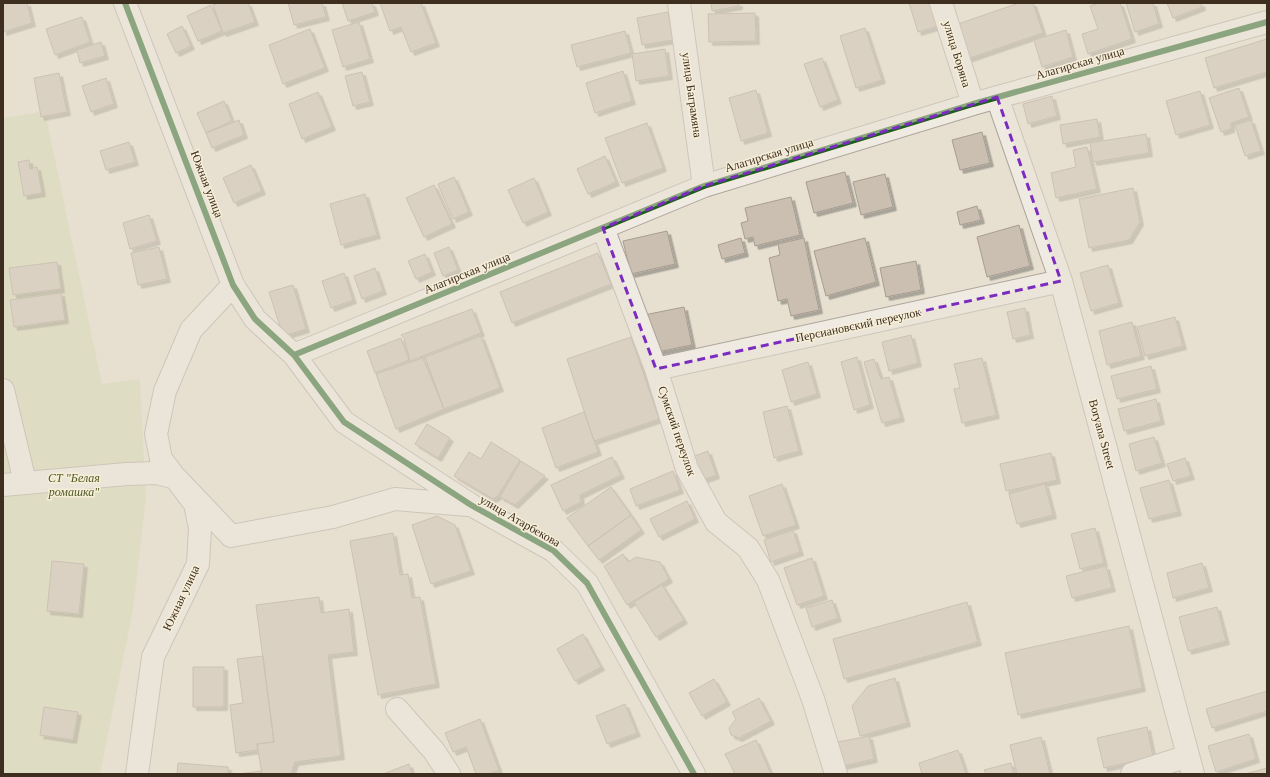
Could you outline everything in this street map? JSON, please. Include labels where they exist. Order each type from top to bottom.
[{"type":"street","name":"улица Баграмяна","points":[[679,3],[704,186]]},
{"type":"street","name":"улица Боряна","points":[[941,3],[973,104]]},
{"type":"street","name":"Южная улица","points":[[130,4],[233,285],[255,319],[294,355]]},
{"type":"street","name":"Алагирская улица","points":[[294,355],[704,186],[973,104],[1267,22]]},
{"type":"street","name":"Boryana Street","points":[[996,98],[1061,281],[1191,765]]},
{"type":"street","name":"Сумский переулок","points":[[603,228],[656,369],[687,469],[716,522],[748,548],[768,580],[813,699],[836,774]]},
{"type":"street","name":"Персиановский переулок","points":[[656,369],[1061,281]]},
{"type":"street","name":"Южная улица","points":[[137,774],[153,657],[198,564],[200,528],[195,504],[161,459],[156,434],[165,391],[191,330],[233,285]]},
{"type":"street","name":"улица Атарбекова","points":[[294,355],[344,422],[471,505],[554,551],[587,583],[694,774]]},
{"type":"street","points":[[3,390],[25,482]]},
{"type":"street","points":[[3,484],[156,473],[176,478],[231,536],[333,517],[395,499],[471,505]]},
{"type":"street","points":[[397,709],[434,751],[449,774]]},
{"type":"street","points":[[1132,774],[1191,765]]},
{"type":"highlighted area","points":[[997,97],[1061,281],[656,369],[603,228],[704,186]]},
{"type":"green space","name":"СТ \"Белая ромашка\"","points":[[45,111],[102,384],[140,379],[146,498],[133,611],[100,774],[3,774],[3,118]]},
{"type":"building","points":[[3,3],[27,3],[32,23],[3,32]]},
{"type":"building","points":[[219,3],[248,3],[255,22],[223,33],[213,5]]},
{"type":"building","points":[[288,3],[322,3],[326,17],[294,25]]},
{"type":"building","points":[[342,3],[372,3],[375,12],[348,21]]},
{"type":"building","points":[[380,3],[421,3],[436,43],[411,52],[401,27],[390,31]]},
{"type":"building","points":[[711,3],[739,3],[739,6],[712,11]]},
{"type":"building","points":[[909,3],[935,3],[942,25],[918,32]]},
{"type":"building","points":[[1019,3],[1033,3],[1043,33],[967,59],[955,25]]},
{"type":"building","points":[[1098,3],[1120,3],[1132,39],[1088,54],[1082,34],[1098,29],[1090,6]]},
{"type":"building","points":[[1126,3],[1153,3],[1159,24],[1135,32]]},
{"type":"building","points":[[1167,3],[1201,3],[1202,7],[1173,18]]},
{"type":"building","points":[[211,5],[222,31],[198,41],[187,16]]},
{"type":"building","points":[[668,12],[673,40],[642,45],[637,18]]},
{"type":"building","points":[[755,13],[756,41],[709,42],[708,14]]},
{"type":"building","points":[[82,17],[90,42],[55,55],[46,29]]},
{"type":"building","points":[[359,22],[370,59],[343,67],[332,30]]},
{"type":"building","points":[[182,26],[191,46],[176,53],[167,34]]},
{"type":"building","points":[[865,28],[882,80],[856,88],[840,36]]},
{"type":"building","points":[[310,29],[325,68],[283,84],[269,45]]},
{"type":"building","points":[[1066,30],[1073,57],[1042,67],[1034,40]]},
{"type":"building","points":[[625,31],[631,53],[577,67],[571,45]]},
{"type":"building","points":[[1267,39],[1267,72],[1214,88],[1205,58]]},
{"type":"building","points":[[101,42],[105,56],[80,63],[77,50]]},
{"type":"building","points":[[665,49],[669,76],[636,81],[632,54]]},
{"type":"building","points":[[822,58],[838,100],[820,107],[804,64]]},
{"type":"building","points":[[623,71],[632,101],[595,113],[586,83]]},
{"type":"building","points":[[362,72],[370,102],[353,106],[345,76]]},
{"type":"building","points":[[59,73],[67,112],[41,117],[34,78]]},
{"type":"building","points":[[106,78],[114,104],[91,112],[82,86]]},
{"type":"building","points":[[1239,88],[1249,117],[1231,123],[1231,129],[1221,132],[1209,98]]},
{"type":"building","points":[[756,90],[768,133],[741,141],[729,98]]},
{"type":"building","points":[[1200,91],[1210,125],[1176,135],[1166,101]]},
{"type":"building","points":[[318,92],[332,127],[302,139],[289,104]]},
{"type":"building","points":[[1052,96],[1057,116],[1028,124],[1023,104]]},
{"type":"building","points":[[224,101],[232,121],[206,133],[197,113]]},
{"type":"building","points":[[1097,119],[1100,137],[1063,144],[1060,125]]},
{"type":"building","points":[[239,120],[244,135],[212,148],[206,133]]},
{"type":"building","points":[[1251,120],[1261,151],[1245,156],[1235,125]]},
{"type":"building","points":[[647,123],[663,168],[622,183],[605,138]]},
{"type":"building","points":[[982,132],[990,163],[960,170],[952,140]]},
{"type":"building","points":[[1146,134],[1149,153],[1093,162],[1090,143]]},
{"type":"building","points":[[129,142],[135,162],[106,170],[100,151]]},
{"type":"building","points":[[1087,147],[1097,189],[1056,198],[1051,173],[1076,167],[1073,150]]},
{"type":"building","points":[[605,156],[616,182],[588,194],[577,169]]},
{"type":"building","points":[[29,160],[30,169],[37,167],[42,193],[24,196],[18,162]]},
{"type":"building","points":[[251,165],[262,191],[234,203],[223,178]]},
{"type":"building","points":[[845,172],[853,203],[814,213],[806,182]]},
{"type":"building","points":[[885,174],[893,207],[861,215],[853,182]]},
{"type":"building","points":[[454,177],[469,212],[453,219],[438,184]]},
{"type":"building","points":[[534,178],[548,212],[523,223],[508,190]]},
{"type":"building","points":[[434,185],[452,224],[424,237],[406,198]]},
{"type":"building","points":[[1133,188],[1140,222],[1129,240],[1089,248],[1079,199]]},
{"type":"building","points":[[365,194],[377,235],[341,245],[330,204]]},
{"type":"building","points":[[791,197],[800,235],[755,246],[753,237],[745,239],[741,223],[748,221],[745,208]]},
{"type":"building","points":[[977,206],[981,220],[960,225],[957,212]]},
{"type":"building","points":[[149,215],[157,241],[130,249],[123,223]]},
{"type":"building","points":[[1019,225],[1030,266],[987,277],[977,237]]},
{"type":"building","points":[[667,231],[675,264],[631,274],[623,241]]},
{"type":"building","points":[[741,238],[745,253],[722,259],[718,245]]},
{"type":"building","points":[[804,238],[819,310],[791,316],[787,299],[778,301],[769,258],[780,255],[778,244]]},
{"type":"building","points":[[865,238],[876,282],[826,296],[814,251]]},
{"type":"building","points":[[159,247],[167,279],[138,285],[131,253]]},
{"type":"building","points":[[449,247],[458,270],[443,276],[434,253]]},
{"type":"building","points":[[598,253],[611,284],[512,323],[500,292]]},
{"type":"building","points":[[425,254],[432,272],[416,279],[408,261]]},
{"type":"building","points":[[916,261],[921,290],[886,297],[880,268]]},
{"type":"building","points":[[57,262],[61,289],[13,295],[9,268]]},
{"type":"building","points":[[1108,265],[1119,303],[1091,311],[1080,273]]},
{"type":"building","points":[[375,268],[383,291],[362,299],[354,276]]},
{"type":"building","points":[[344,273],[353,300],[331,308],[322,281]]},
{"type":"building","points":[[293,285],[306,329],[283,336],[269,292]]},
{"type":"building","points":[[61,293],[65,320],[14,327],[10,300]]},
{"type":"building","points":[[684,307],[692,345],[652,353],[644,315]]},
{"type":"building","points":[[1025,308],[1030,335],[1013,339],[1007,312]]},
{"type":"building","points":[[472,309],[481,333],[410,361],[404,338],[401,335]]},
{"type":"building","points":[[1175,317],[1183,346],[1145,356],[1137,327]]},
{"type":"building","points":[[1132,322],[1141,356],[1107,365],[1099,331]]},
{"type":"building","points":[[911,335],[918,363],[889,371],[882,342]]},
{"type":"building","points":[[481,336],[500,388],[444,409],[425,357]]},
{"type":"building","points":[[631,337],[659,419],[594,441],[567,359]]},
{"type":"building","points":[[401,338],[409,360],[375,373],[367,351]]},
{"type":"building","points":[[857,357],[870,405],[854,410],[841,362]]},
{"type":"building","points":[[423,358],[444,409],[396,429],[376,374]]},
{"type":"building","points":[[982,358],[996,415],[962,423],[954,389],[960,388],[954,364]]},
{"type":"building","points":[[874,359],[881,379],[889,377],[901,418],[882,423],[864,362]]},
{"type":"building","points":[[808,362],[817,394],[791,402],[782,370]]},
{"type":"building","points":[[1151,366],[1157,389],[1117,399],[1111,376]]},
{"type":"building","points":[[1156,399],[1161,421],[1124,431],[1118,409]]},
{"type":"building","points":[[787,406],[799,451],[774,458],[763,412]]},
{"type":"building","points":[[584,412],[598,452],[556,468],[542,428]]},
{"type":"building","points":[[427,424],[450,438],[438,458],[415,444]]},
{"type":"building","points":[[1154,437],[1162,463],[1136,471],[1129,444]]},
{"type":"building","points":[[491,442],[520,460],[498,496],[493,499],[454,476],[469,452],[481,459]]},
{"type":"building","points":[[708,451],[716,475],[700,481],[692,457]]},
{"type":"building","points":[[1051,453],[1057,480],[1006,491],[1000,464]]},
{"type":"building","points":[[612,457],[621,475],[580,495],[581,502],[563,511],[551,485]]},
{"type":"building","points":[[1185,458],[1191,476],[1173,481],[1167,464]]},
{"type":"building","points":[[521,461],[545,476],[515,505],[500,497]]},
{"type":"building","points":[[673,471],[680,490],[636,506],[630,489]]},
{"type":"building","points":[[1169,480],[1178,512],[1149,519],[1140,488]]},
{"type":"building","points":[[782,484],[796,525],[763,536],[749,496]]},
{"type":"building","points":[[1045,484],[1053,515],[1017,524],[1009,494]]},
{"type":"building","points":[[611,487],[631,515],[588,546],[567,518]]},
{"type":"building","points":[[687,501],[695,519],[659,537],[650,519]]},
{"type":"building","points":[[631,515],[641,530],[599,560],[588,546]]},
{"type":"building","points":[[437,516],[455,525],[471,571],[431,584],[412,525]]},
{"type":"building","points":[[1095,528],[1104,563],[1080,569],[1071,534]]},
{"type":"building","points":[[793,530],[800,552],[771,562],[764,540]]},
{"type":"building","points":[[393,533],[400,575],[408,574],[412,598],[420,597],[436,684],[378,695],[350,541]]},
{"type":"building","points":[[623,554],[628,562],[636,557],[660,562],[669,579],[627,605],[604,566]]},
{"type":"building","points":[[812,558],[824,596],[797,605],[784,568]]},
{"type":"building","points":[[52,561],[84,564],[79,614],[47,611]]},
{"type":"building","points":[[1202,563],[1209,588],[1173,598],[1167,573]]},
{"type":"building","points":[[1106,566],[1112,588],[1072,598],[1066,576]]},
{"type":"building","points":[[662,585],[684,620],[656,637],[634,602]]},
{"type":"building","points":[[319,597],[321,613],[349,609],[354,652],[328,655],[341,756],[295,762],[291,774],[262,774],[257,744],[274,742],[256,605]]},
{"type":"building","points":[[832,600],[838,618],[812,627],[806,608]]},
{"type":"building","points":[[967,602],[978,642],[844,679],[833,639]]},
{"type":"building","points":[[1217,607],[1226,641],[1188,651],[1179,617]]},
{"type":"building","points":[[1129,626],[1142,688],[1018,715],[1005,653]]},
{"type":"building","points":[[583,634],[601,667],[575,681],[557,649]]},
{"type":"building","points":[[263,656],[274,742],[257,744],[258,750],[236,753],[230,705],[243,703],[237,659]]},
{"type":"building","points":[[193,667],[224,667],[224,707],[193,707]]},
{"type":"building","points":[[895,678],[907,723],[860,736],[852,706],[868,686]]},
{"type":"building","points":[[714,679],[727,702],[702,716],[689,693]]},
{"type":"building","points":[[1267,691],[1267,711],[1212,728],[1206,709]]},
{"type":"building","points":[[759,698],[771,721],[739,738],[731,735],[729,728],[736,719],[732,712]]},
{"type":"building","points":[[625,704],[637,733],[607,744],[596,716]]},
{"type":"building","points":[[44,707],[78,712],[73,740],[40,735]]},
{"type":"building","points":[[480,719],[499,770],[488,774],[476,774],[466,747],[453,752],[445,733]]},
{"type":"building","points":[[1147,727],[1153,757],[1104,768],[1097,738]]},
{"type":"building","points":[[1249,734],[1256,759],[1216,772],[1208,746]]},
{"type":"building","points":[[869,736],[874,759],[842,766],[838,742]]},
{"type":"building","points":[[1041,737],[1050,774],[1017,774],[1010,745]]},
{"type":"building","points":[[756,740],[771,774],[735,774],[725,754]]},
{"type":"building","points":[[958,750],[966,774],[922,774],[919,763]]},
{"type":"building","points":[[178,763],[228,767],[228,774],[177,774]]},
{"type":"building","points":[[1011,763],[1014,774],[986,774],[984,770]]},
{"type":"building","points":[[409,764],[412,774],[383,774]]},
{"type":"building","points":[[1267,768],[1267,774],[1245,774]]},
{"type":"building","points":[[261,771],[261,774],[238,774]]},
{"type":"cycle path","points":[[125,3],[233,285],[255,319],[294,355],[344,422],[471,505],[554,551],[587,583],[694,774]]},
{"type":"cycle path","points":[[294,355],[704,186],[973,104],[1267,22]]}]
